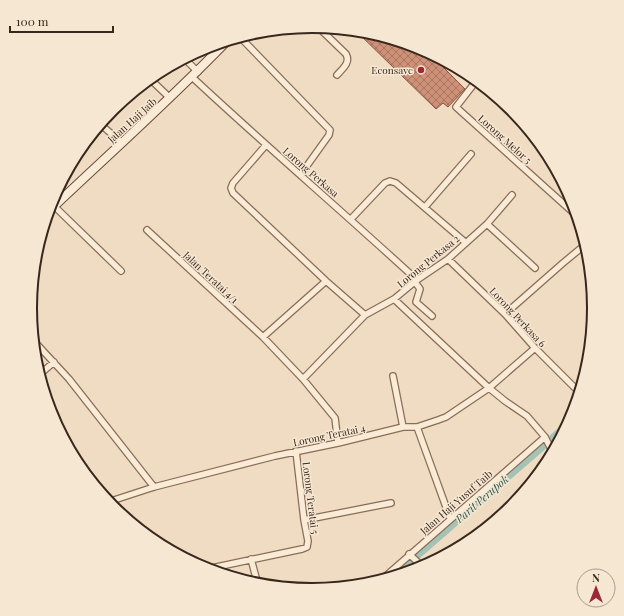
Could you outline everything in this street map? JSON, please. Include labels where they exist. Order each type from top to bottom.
[{"type":"street","points":[[325,34],[346,54],[348,58],[348,63],[337,76]]},
{"type":"street","points":[[244,41],[330,130],[329,135],[301,174]]},
{"type":"street","name":"Jalan Haji Jaib","points":[[60,199],[170,98],[218,50]]},
{"type":"street","name":"Lorong Perkasa","points":[[187,63],[195,74],[266,145],[351,219],[416,281]]},
{"type":"street","points":[[155,83],[170,98]]},
{"type":"street","name":"Lorong Melor 5","points":[[473,85],[456,107],[567,206]]},
{"type":"street","points":[[104,128],[122,142]]},
{"type":"street","points":[[266,145],[233,183],[231,188],[233,193],[365,316]]},
{"type":"street","points":[[425,207],[471,154]]},
{"type":"street","points":[[351,219],[385,183],[390,181],[396,183],[465,242]]},
{"type":"street","name":"Lorong Perkasa 2","points":[[303,379],[365,316],[394,299],[416,281],[448,259],[465,242],[487,224],[512,195]]},
{"type":"street","points":[[55,211],[121,272]]},
{"type":"street","points":[[487,224],[535,268]]},
{"type":"street","name":"Jalan Teratai 4/1","points":[[147,230],[263,337],[303,379],[335,418],[338,443]]},
{"type":"street","points":[[505,314],[581,248]]},
{"type":"street","name":"Lorong Perkasa 6","points":[[448,259],[505,314],[535,348],[575,388]]},
{"type":"street","points":[[263,337],[326,281]]},
{"type":"street","points":[[416,281],[420,289],[416,302],[432,316]]},
{"type":"street","points":[[394,299],[489,388],[527,416],[545,437],[550,446]]},
{"type":"street","points":[[39,347],[54,362],[154,487]]},
{"type":"street","name":"Lorong Teratai 4","points":[[116,500],[154,487],[275,456],[338,443],[402,427],[417,427],[446,417],[489,388],[535,348]]},
{"type":"street","points":[[44,371],[54,362]]},
{"type":"street","points":[[393,376],[402,427]]},
{"type":"street","points":[[417,427],[450,518]]},
{"type":"street","name":"Jalan Haji Yusuf Taib","points":[[390,571],[545,437]]},
{"type":"street","name":"Lorong Teratai 5","points":[[251,559],[306,547],[308,541],[296,451]]},
{"type":"street","points":[[304,520],[391,502]]},
{"type":"street","points":[[409,554],[417,562]]},
{"type":"street","points":[[220,567],[251,559],[256,578]]},
{"type":"building","name":"Econsave","points":[[363,37],[383,42],[434,61],[441,65],[465,89],[448,107],[443,103],[436,109]]},
{"type":"waterway","name":"Parit Perupok","points":[[551,439],[557,434]]},
{"type":"waterway","name":"Parit Perupok","points":[[418,555],[547,443]]},
{"type":"waterway","name":"Parit Perupok","points":[[405,566],[413,559]]},
{"type":"place","name":"Econsave","points":[[421,70]]}]
